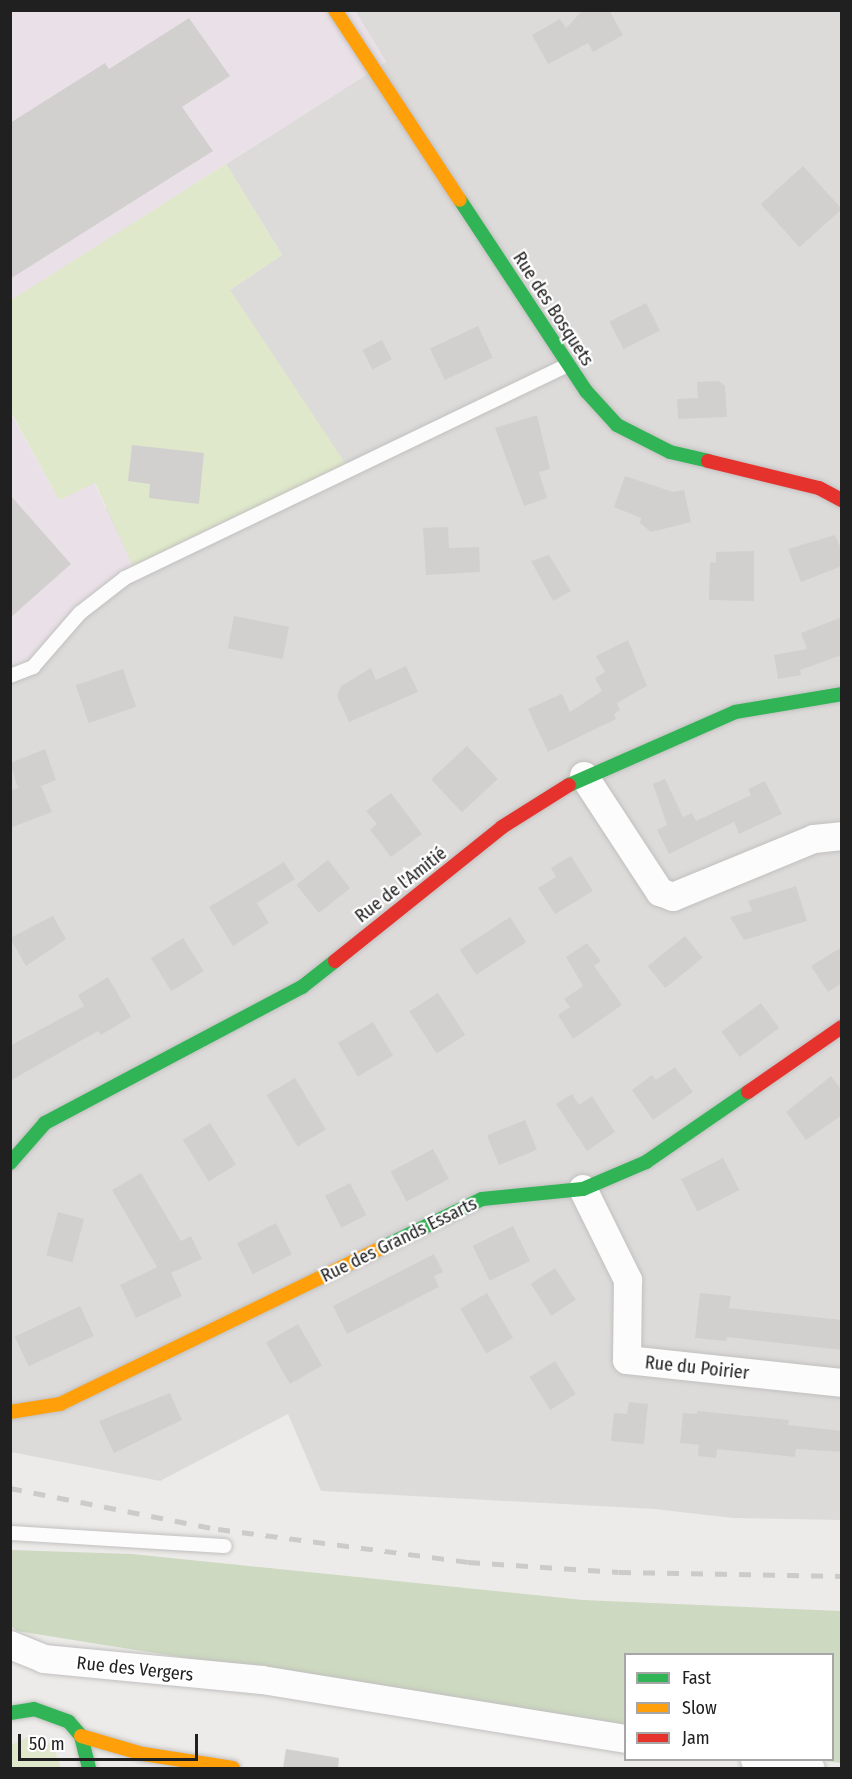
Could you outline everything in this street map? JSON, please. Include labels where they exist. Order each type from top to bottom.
[{"type":"main road","name":"Rue des Bosquets","points":[[335,10],[568,365],[617,425],[670,452],[819,488],[842,500]]},
{"type":"main road","name":"Rue de l'Amitié","points":[[10,1163],[45,1123],[302,987],[502,827],[584,776],[735,712],[842,694]]},
{"type":"main road","name":"Rue des Grands Essarts","points":[[10,1412],[60,1404],[482,1199],[583,1188],[646,1162],[842,1027]]},
{"type":"main road","points":[[10,1713],[34,1709],[52,1713],[69,1722],[81,1736],[89,1768]]},
{"type":"main road","points":[[81,1736],[143,1754],[233,1768]]},
{"type":"street","points":[[584,776],[660,892],[674,897],[814,839],[842,836]]},
{"type":"street","name":"Rue du Poirier","points":[[583,1188],[628,1280],[627,1360],[842,1383]]},
{"type":"street","name":"Rue des Vergers","points":[[10,1645],[44,1659],[94,1666],[262,1680],[624,1739]]},
{"type":"street","points":[[761,1761],[810,1768]]},
{"type":"lane","points":[[10,676],[33,667],[80,614],[131,575],[568,365]]},
{"type":"lane","points":[[10,1533],[225,1546]]},
{"type":"shaded area","points":[[11,11],[355,11],[386,62],[11,301]]},
{"type":"shaded area","points":[[355,11],[841,11],[841,1520],[733,1518],[654,1509],[321,1491],[288,1414],[160,1481],[11,1452],[10,676],[230,290],[282,255],[226,164],[386,62]]},
{"type":"shaded area","points":[[10,412],[59,500],[94,483],[136,572],[125,578],[33,667],[10,676]]},
{"type":"green space","points":[[226,164],[282,255],[230,290],[349,469],[136,572],[95,483],[59,500],[11,412],[10,301]]},
{"type":"green space","points":[[10,1550],[132,1554],[583,1600],[841,1611],[841,1763],[826,1761],[834,1761],[834,1653],[624,1653],[624,1728],[17,1631],[11,1626]]},
{"type":"green space","points":[[28,1737],[42,1738],[53,1746],[61,1768],[11,1768],[11,1745]]},
{"type":"building","points":[[583,10],[609,10],[623,35],[593,52],[588,43],[548,64],[532,35],[560,19],[566,28]]},
{"type":"building","points":[[189,18],[230,76],[182,107],[213,151],[10,279],[10,123],[105,63],[109,69]]},
{"type":"building","points":[[803,166],[842,209],[799,247],[761,204]]},
{"type":"building","points":[[646,303],[660,331],[624,349],[609,322]]},
{"type":"building","points":[[478,326],[493,358],[445,380],[430,348]]},
{"type":"building","points":[[382,340],[392,360],[372,370],[362,350]]},
{"type":"building","points":[[719,381],[725,386],[727,417],[678,419],[677,399],[698,398],[697,382]]},
{"type":"building","points":[[537,415],[550,469],[539,472],[547,498],[524,506],[495,428]]},
{"type":"building","points":[[132,445],[204,453],[199,504],[149,498],[150,484],[128,481]]},
{"type":"building","points":[[625,476],[673,492],[684,490],[691,522],[651,532],[640,523],[641,518],[614,507]]},
{"type":"building","points":[[10,495],[71,564],[10,618]]},
{"type":"building","points":[[448,527],[449,548],[479,547],[480,572],[426,575],[423,528]]},
{"type":"building","points":[[835,535],[842,551],[842,566],[801,582],[788,549]]},
{"type":"building","points":[[754,551],[754,601],[709,600],[710,562],[716,563],[716,552]]},
{"type":"building","points":[[549,555],[571,591],[553,601],[531,561]]},
{"type":"building","points":[[234,616],[289,627],[283,659],[228,648]]},
{"type":"building","points":[[842,617],[842,655],[800,670],[801,675],[778,679],[774,655],[807,649],[801,633]]},
{"type":"building","points":[[628,640],[647,686],[617,703],[620,710],[614,714],[616,719],[548,752],[528,709],[562,694],[570,712],[602,691],[595,678],[605,672],[596,656]]},
{"type":"building","points":[[406,666],[418,692],[349,722],[337,696],[341,686],[371,668],[376,680]]},
{"type":"building","points":[[123,669],[136,707],[89,723],[76,685]]},
{"type":"building","points":[[467,746],[498,779],[462,812],[431,779]]},
{"type":"building","points":[[45,749],[56,780],[41,786],[52,812],[10,828],[10,791],[18,788],[10,763]]},
{"type":"building","points":[[665,779],[683,817],[692,813],[696,821],[751,795],[748,789],[765,781],[782,814],[739,834],[734,822],[669,854],[657,830],[667,825],[653,784]]},
{"type":"building","points":[[391,793],[422,834],[391,857],[370,830],[377,824],[366,811]]},
{"type":"building","points":[[571,856],[593,891],[555,914],[538,888],[556,877],[551,868]]},
{"type":"building","points":[[328,860],[350,888],[319,913],[296,885]]},
{"type":"building","points":[[284,862],[295,879],[257,903],[269,923],[233,946],[209,907]]},
{"type":"building","points":[[796,886],[807,921],[744,940],[730,917],[752,911],[748,901]]},
{"type":"building","points":[[53,916],[66,939],[26,966],[10,938]]},
{"type":"building","points":[[510,917],[526,942],[476,975],[460,950]]},
{"type":"building","points":[[685,936],[703,958],[665,988],[648,966]]},
{"type":"building","points":[[183,938],[204,971],[171,991],[151,958]]},
{"type":"building","points":[[587,943],[601,961],[594,966],[622,1005],[573,1039],[558,1015],[570,1007],[564,999],[583,986],[566,957]]},
{"type":"building","points":[[842,947],[842,983],[828,992],[811,966]]},
{"type":"building","points":[[108,977],[131,1017],[101,1035],[98,1031],[10,1081],[10,1046],[84,1006],[78,995]]},
{"type":"building","points":[[438,993],[465,1035],[437,1053],[409,1012]]},
{"type":"building","points":[[761,1003],[779,1028],[740,1057],[721,1032]]},
{"type":"building","points":[[373,1022],[393,1055],[358,1077],[338,1043]]},
{"type":"building","points":[[675,1067],[693,1092],[653,1120],[632,1090],[652,1075],[656,1080]]},
{"type":"building","points":[[831,1076],[842,1091],[842,1115],[806,1140],[786,1112]]},
{"type":"building","points":[[295,1078],[326,1129],[298,1146],[267,1095]]},
{"type":"building","points":[[572,1094],[579,1105],[592,1096],[615,1132],[587,1151],[556,1104]]},
{"type":"building","points":[[525,1120],[537,1150],[499,1165],[487,1135]]},
{"type":"building","points":[[210,1123],[236,1165],[209,1182],[183,1140]]},
{"type":"building","points":[[433,1149],[449,1179],[407,1202],[391,1172]]},
{"type":"building","points":[[723,1158],[739,1190],[697,1211],[681,1179]]},
{"type":"building","points":[[141,1173],[181,1241],[191,1236],[202,1259],[171,1273],[182,1296],[136,1318],[120,1285],[157,1267],[112,1190]]},
{"type":"building","points":[[350,1183],[366,1215],[341,1228],[325,1196]]},
{"type":"building","points":[[58,1212],[84,1219],[72,1262],[46,1255]]},
{"type":"building","points":[[276,1223],[292,1254],[253,1274],[237,1243]]},
{"type":"building","points":[[513,1226],[530,1261],[490,1281],[473,1246]]},
{"type":"building","points":[[434,1254],[443,1272],[434,1276],[439,1287],[347,1334],[333,1306]]},
{"type":"building","points":[[555,1268],[576,1300],[551,1316],[531,1284]]},
{"type":"building","points":[[487,1293],[513,1338],[486,1354],[460,1308]]},
{"type":"building","points":[[700,1293],[731,1296],[729,1308],[842,1320],[842,1350],[727,1337],[726,1341],[695,1338]]},
{"type":"building","points":[[80,1306],[94,1336],[29,1366],[15,1336]]},
{"type":"building","points":[[298,1324],[322,1366],[290,1384],[266,1342]]},
{"type":"building","points":[[555,1361],[576,1394],[550,1410],[530,1377]]},
{"type":"building","points":[[170,1393],[182,1420],[114,1453],[99,1421]]},
{"type":"building","points":[[629,1402],[648,1404],[644,1444],[611,1441],[614,1413],[627,1414]]},
{"type":"building","points":[[697,1411],[789,1420],[788,1425],[842,1431],[842,1452],[796,1449],[795,1457],[717,1449],[716,1458],[698,1456],[699,1445],[680,1443],[683,1413],[697,1414]]},
{"type":"building","points":[[286,1749],[339,1758],[338,1768],[283,1768]]},
{"type":"railway","points":[[10,1488],[218,1529],[468,1562],[619,1572],[842,1576]]},
{"type":"traffic: fast","points":[[460,200],[586,391],[617,425],[670,452],[708,461]]},
{"type":"traffic: fast","points":[[569,785],[735,712],[842,694]]},
{"type":"traffic: fast","points":[[10,1163],[45,1123],[302,987],[335,961]]},
{"type":"traffic: fast","points":[[381,1248],[482,1199],[583,1189],[646,1162],[748,1092]]},
{"type":"traffic: fast","points":[[10,1713],[34,1709],[69,1722],[81,1736],[89,1768]]},
{"type":"traffic: slow","points":[[335,10],[460,200]]},
{"type":"traffic: slow","points":[[10,1412],[60,1404],[381,1248]]},
{"type":"traffic: slow","points":[[81,1736],[143,1754],[233,1768]]},
{"type":"traffic: jam","points":[[708,461],[819,488],[842,500]]},
{"type":"traffic: jam","points":[[335,961],[502,827],[569,785]]},
{"type":"traffic: jam","points":[[748,1092],[842,1027]]}]
